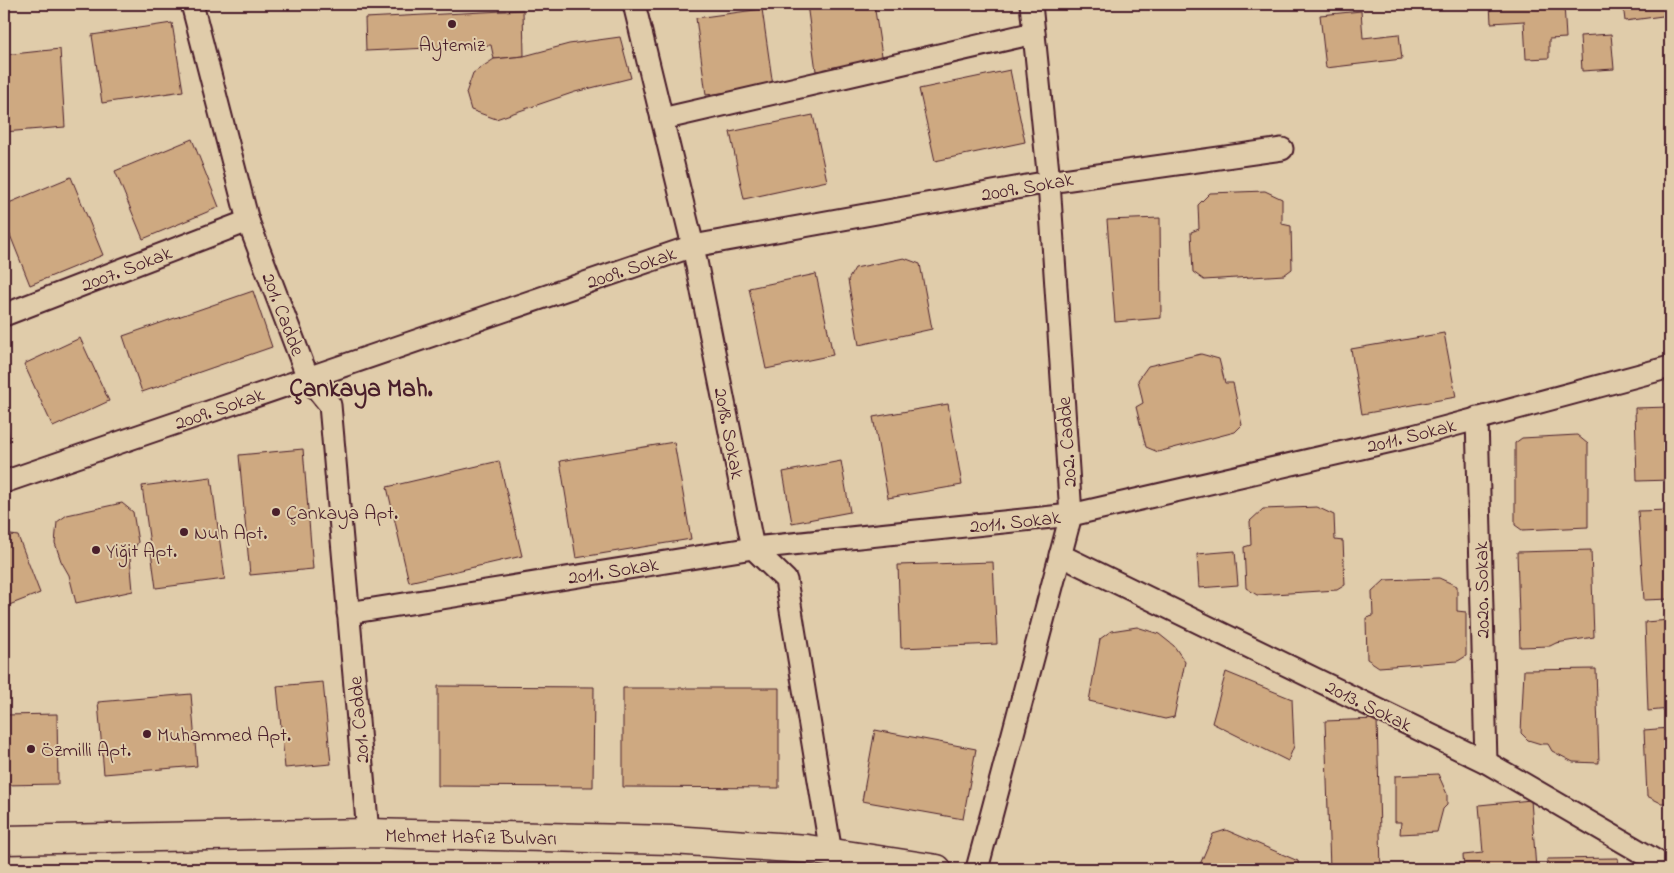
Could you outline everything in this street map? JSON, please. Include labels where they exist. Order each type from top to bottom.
[{"type":"main road","name":"Mehmet Hafız Bulvarı","points":[[4,840],[368,833],[672,840],[807,849],[937,869]]},
{"type":"street","name":"201. Cadde","points":[[192,4],[248,221],[308,378],[330,405],[368,833]]},
{"type":"street","name":"2018. Sokak","points":[[634,4],[693,246],[753,548]]},
{"type":"street","name":"202. Cadde","points":[[977,869],[1071,515],[1049,182],[1031,4]]},
{"type":"street","points":[[662,119],[1034,33]]},
{"type":"street","name":"2009. Sokak","points":[[4,482],[693,246],[1049,182],[1282,149]]},
{"type":"street","name":"2007. Sokak","points":[[4,315],[248,221]]},
{"type":"street","name":"2011. Sokak","points":[[348,613],[753,548],[1071,515],[1413,436],[1670,367]]},
{"type":"street","name":"2020. Sokak","points":[[1477,418],[1486,762]]},
{"type":"street","points":[[753,548],[786,580],[831,853]]},
{"type":"street","name":"2013. Sokak","points":[[1060,555],[1486,762],[1670,869]]},
{"type":"building","points":[[807,4],[874,4],[883,62],[816,71]]},
{"type":"building","points":[[1490,4],[1564,4],[1566,38],[1549,39],[1549,58],[1526,59],[1524,21],[1491,23]]},
{"type":"building","points":[[1623,4],[1670,4],[1670,15],[1625,21]]},
{"type":"building","points":[[762,9],[773,86],[706,95],[696,18]]},
{"type":"building","points":[[523,10],[524,56],[494,59],[491,45],[366,51],[365,18]]},
{"type":"building","points":[[1361,11],[1363,38],[1399,34],[1402,59],[1326,68],[1320,15]]},
{"type":"building","points":[[172,23],[183,91],[102,103],[92,35]]},
{"type":"building","points":[[1611,34],[1614,69],[1582,71],[1580,36]]},
{"type":"building","points":[[620,37],[631,78],[575,92],[496,119],[471,110],[466,93],[473,73],[494,59],[524,56],[569,44]]},
{"type":"building","points":[[60,49],[65,127],[4,132],[4,55]]},
{"type":"building","points":[[1010,70],[1025,142],[935,161],[919,89]]},
{"type":"building","points":[[813,115],[827,181],[744,199],[730,132]]},
{"type":"building","points":[[192,139],[219,207],[143,239],[115,171]]},
{"type":"building","points":[[71,177],[103,255],[30,285],[4,220],[4,205]]},
{"type":"building","points":[[1265,191],[1282,199],[1282,224],[1291,226],[1292,269],[1284,275],[1204,280],[1193,272],[1191,232],[1199,229],[1198,205],[1210,193]]},
{"type":"building","points":[[1160,218],[1161,318],[1115,322],[1107,220]]},
{"type":"building","points":[[904,258],[920,264],[932,329],[859,345],[848,280],[855,268]]},
{"type":"building","points":[[816,274],[833,355],[766,369],[749,288]]},
{"type":"building","points":[[253,291],[272,347],[142,392],[123,336]]},
{"type":"building","points":[[1444,333],[1456,397],[1362,414],[1351,349]]},
{"type":"building","points":[[80,338],[109,401],[53,427],[24,364]]},
{"type":"building","points":[[1201,354],[1219,359],[1225,383],[1233,383],[1242,425],[1235,432],[1158,452],[1146,447],[1136,407],[1143,403],[1138,380],[1148,366]]},
{"type":"building","points":[[948,404],[962,485],[888,498],[873,417]]},
{"type":"building","points":[[1670,407],[1670,480],[1637,481],[1635,408]]},
{"type":"building","points":[[4,411],[10,441],[4,443]]},
{"type":"building","points":[[1577,435],[1588,444],[1588,527],[1522,530],[1515,525],[1515,443],[1522,438]]},
{"type":"building","points":[[674,442],[691,539],[576,558],[560,461]]},
{"type":"building","name":"Çankaya Apt.","points":[[303,449],[313,569],[250,575],[239,455]]},
{"type":"building","points":[[499,461],[522,556],[409,582],[387,487]]},
{"type":"building","points":[[841,461],[850,512],[792,523],[783,472]]},
{"type":"building","name":"Nuh Apt.","points":[[211,477],[225,579],[156,588],[142,486]]},
{"type":"building","name":"Yiğit Apt.","points":[[122,503],[133,512],[138,542],[130,557],[133,591],[76,603],[69,575],[61,561],[55,543],[57,522],[67,515]]},
{"type":"building","points":[[1317,507],[1334,515],[1335,540],[1343,541],[1345,585],[1337,590],[1257,595],[1246,588],[1244,547],[1251,545],[1250,521],[1263,509]]},
{"type":"building","points":[[1670,510],[1670,599],[1644,600],[1638,511]]},
{"type":"building","points":[[4,534],[18,536],[40,593],[4,607]]},
{"type":"building","points":[[1591,550],[1594,637],[1556,643],[1550,646],[1520,647],[1517,552]]},
{"type":"building","points":[[1235,551],[1238,585],[1199,588],[1197,554]]},
{"type":"building","points":[[993,562],[997,644],[901,648],[898,565]]},
{"type":"building","points":[[1439,578],[1457,586],[1457,611],[1466,612],[1466,656],[1458,661],[1379,667],[1367,659],[1366,618],[1373,616],[1372,592],[1385,580]]},
{"type":"building","points":[[1670,620],[1670,709],[1648,711],[1645,622]]},
{"type":"building","points":[[1137,627],[1159,634],[1174,646],[1185,662],[1174,717],[1165,719],[1089,701],[1100,639],[1111,631]]},
{"type":"building","points":[[1596,669],[1599,763],[1573,762],[1552,751],[1548,744],[1528,740],[1521,733],[1524,670]]},
{"type":"building","points":[[1226,672],[1292,699],[1294,746],[1288,761],[1212,723]]},
{"type":"building","points":[[323,682],[331,764],[285,768],[277,686]]},
{"type":"building","points":[[438,686],[594,687],[593,787],[438,786]]},
{"type":"building","points":[[623,688],[779,688],[779,788],[623,787]]},
{"type":"building","name":"Muhammed Apt.","points":[[191,694],[197,766],[104,774],[98,702]]},
{"type":"building","name":"Özmilli Apt.","points":[[57,714],[58,784],[4,785],[4,715]]},
{"type":"building","points":[[1377,719],[1381,869],[1330,869],[1325,721]]},
{"type":"building","points":[[1670,728],[1670,803],[1661,803],[1647,796],[1644,730]]},
{"type":"building","points":[[875,730],[976,749],[963,819],[862,801]]},
{"type":"building","points":[[1438,774],[1447,794],[1447,805],[1443,809],[1437,832],[1400,834],[1401,822],[1395,822],[1395,776]]},
{"type":"building","points":[[1531,800],[1536,869],[1464,869],[1463,855],[1483,853],[1479,805]]},
{"type":"building","points":[[1226,830],[1298,861],[1299,869],[1198,869],[1213,834]]},
{"type":"building","points":[[1618,858],[1619,869],[1547,869],[1547,859]]},
{"type":"place","name":"Aytemiz","points":[[452,24]]},
{"type":"place","name":"Çankaya Apt.","points":[[276,512]]},
{"type":"place","name":"Nuh Apt.","points":[[184,532]]},
{"type":"place","name":"Yiğit Apt.","points":[[96,550]]},
{"type":"place","name":"Muhammed Apt.","points":[[147,734]]},
{"type":"place","name":"Özmilli Apt.","points":[[31,749]]},
{"type":"district","name":"Çankaya Mah.","points":[[361,387]]}]
